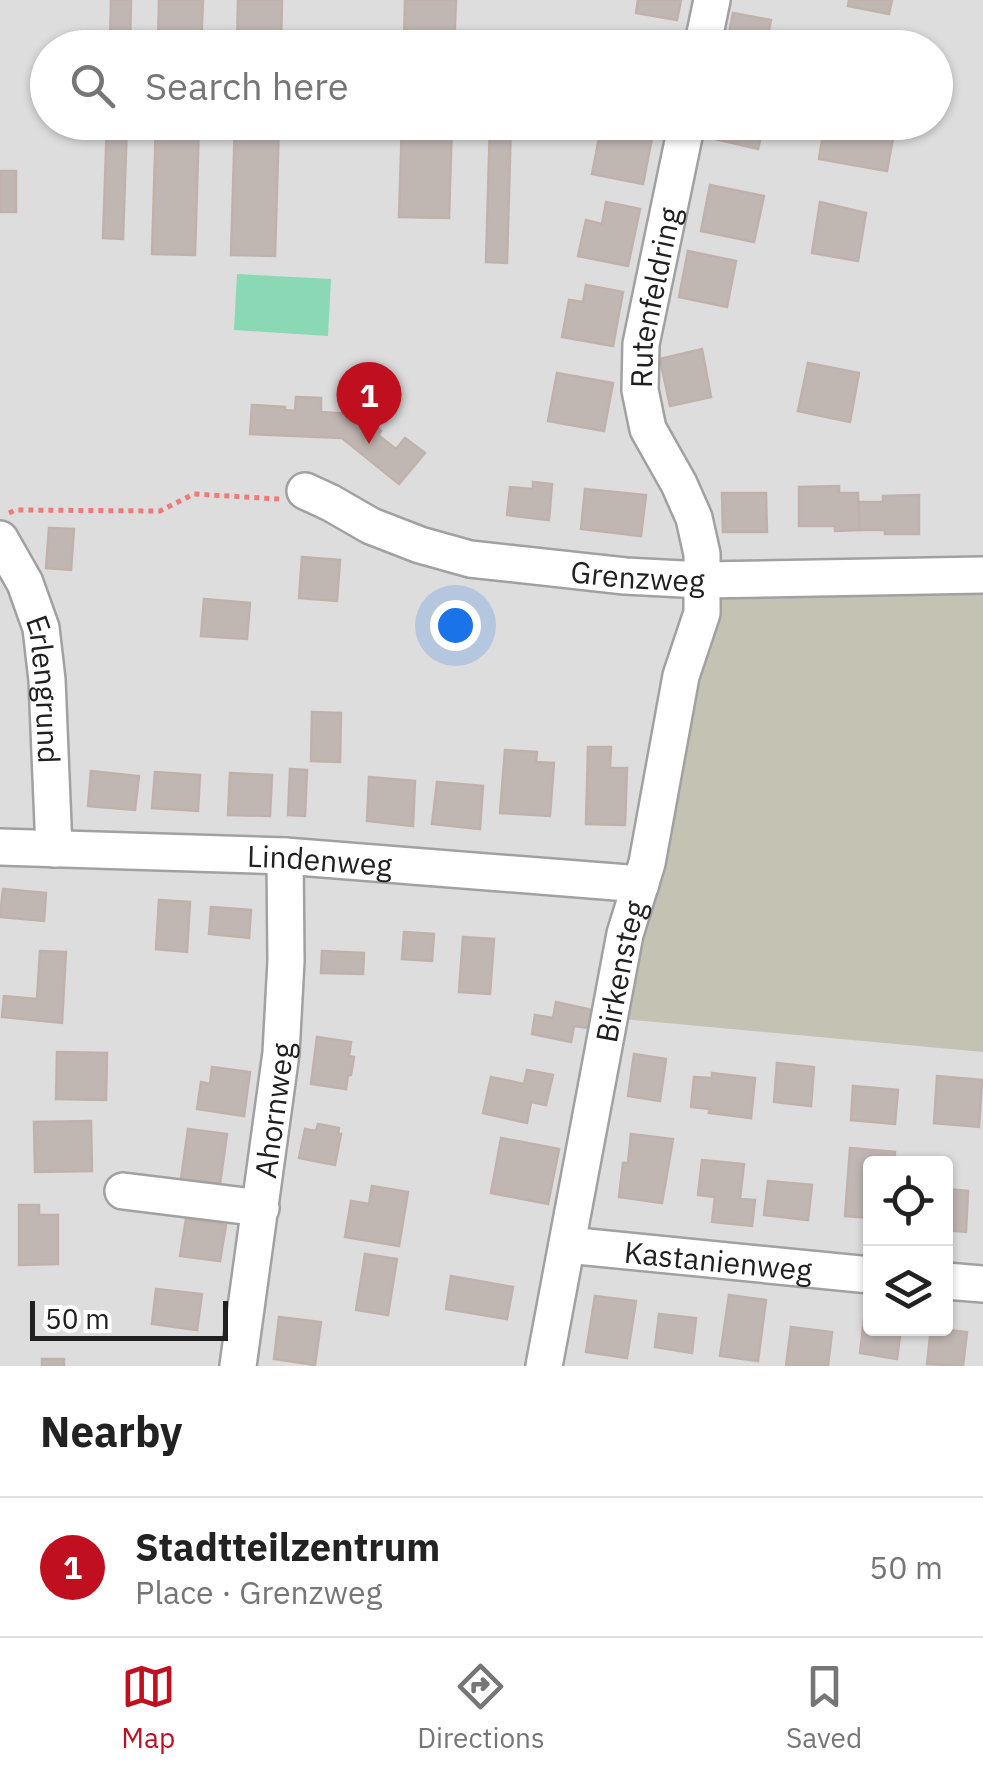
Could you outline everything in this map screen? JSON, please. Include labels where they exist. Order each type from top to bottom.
[{"type":"street","points":[[706,30],[712,0]]},
{"type":"street","name":"Rutenfeldring","points":[[682,140],[641,344],[640,390],[648,428],[680,484],[694,518],[702,554],[702,580]]},
{"type":"street","name":"Grenzweg","points":[[306,491],[371,526],[470,560],[702,580],[983,574]]},
{"type":"street","name":"Erlengrund","points":[[0,538],[26,584],[40,628],[47,680],[54,848]]},
{"type":"street","name":"Birkensteg","points":[[544,1366],[625,934],[647,864],[681,676],[702,613],[702,580]]},
{"type":"street","name":"Lindenweg","points":[[0,847],[285,856],[641,884]]},
{"type":"street","name":"Ahornweg","points":[[238,1366],[281,1054],[286,961],[285,856]]},
{"type":"street","points":[[123,1191],[261,1208]]},
{"type":"street","name":"Kastanienweg","points":[[567,1245],[863,1273]]},
{"type":"street","points":[[953,1282],[983,1284]]},
{"type":"path","points":[[0,516],[16,510],[160,511],[194,494],[278,499],[306,491]]},
{"type":"shaded area","points":[[0,0],[983,0],[983,1366],[0,1366]]},
{"type":"shaded area","points":[[983,586],[983,1052],[623,1019],[691,691],[723,594]]},
{"type":"green space","points":[[237,274],[331,279],[328,336],[234,330]]},
{"type":"building","points":[[111,0],[131,0],[130,30],[110,30]]},
{"type":"building","points":[[159,0],[203,0],[202,30],[158,30]]},
{"type":"building","points":[[238,0],[282,0],[281,30],[237,30]]},
{"type":"building","points":[[405,0],[456,0],[455,30],[404,30]]},
{"type":"building","points":[[638,0],[681,0],[677,20],[636,13]]},
{"type":"building","points":[[849,0],[892,0],[889,14],[848,6]]},
{"type":"building","points":[[733,13],[771,20],[769,30],[730,30]]},
{"type":"building","points":[[106,140],[126,140],[123,239],[103,238]]},
{"type":"building","points":[[155,140],[198,140],[195,255],[152,254]]},
{"type":"building","points":[[234,140],[278,140],[275,256],[231,255]]},
{"type":"building","points":[[401,140],[451,140],[449,218],[399,217]]},
{"type":"building","points":[[489,140],[510,140],[507,263],[486,262]]},
{"type":"building","points":[[599,140],[652,140],[643,184],[592,174]]},
{"type":"building","points":[[720,140],[760,140],[758,149]]},
{"type":"building","points":[[822,140],[893,140],[887,171],[819,159]]},
{"type":"building","points":[[0,171],[16,171],[16,212],[0,212]]},
{"type":"building","points":[[710,185],[764,196],[754,242],[701,231]]},
{"type":"building","points":[[606,202],[640,209],[628,266],[578,256],[586,220],[602,224]]},
{"type":"building","points":[[820,202],[866,213],[858,261],[812,253]]},
{"type":"building","points":[[688,251],[736,261],[727,307],[679,297]]},
{"type":"building","points":[[586,285],[623,292],[613,346],[562,337],[569,300],[583,302]]},
{"type":"building","points":[[702,349],[711,397],[670,406],[660,359]]},
{"type":"building","points":[[808,363],[859,373],[850,422],[798,411]]},
{"type":"building","points":[[557,373],[613,383],[604,431],[548,421]]},
{"type":"building","points":[[296,397],[321,398],[321,412],[352,414],[358,419],[362,415],[396,449],[405,438],[425,453],[399,484],[342,438],[250,434],[252,405],[295,411]]},
{"type":"building","points":[[533,482],[552,484],[549,520],[507,515],[510,487],[533,489]]},
{"type":"building","points":[[839,486],[839,493],[858,493],[859,530],[799,526],[799,487]]},
{"type":"building","points":[[585,489],[646,495],[641,536],[581,529]]},
{"type":"building","points":[[722,493],[766,493],[767,532],[723,532]]},
{"type":"building","points":[[919,495],[919,534],[859,530],[859,502],[883,502],[883,496]]},
{"type":"building","points":[[49,528],[74,529],[71,570],[46,568]]},
{"type":"building","points":[[302,557],[340,560],[337,601],[299,598]]},
{"type":"building","points":[[204,599],[250,603],[247,639],[201,636]]},
{"type":"building","points":[[312,712],[341,713],[340,762],[311,761]]},
{"type":"building","points":[[588,747],[611,747],[610,768],[627,768],[625,825],[586,824]]},
{"type":"building","points":[[505,750],[537,752],[536,762],[554,763],[550,816],[500,813]]},
{"type":"building","points":[[290,769],[307,770],[305,816],[288,815]]},
{"type":"building","points":[[91,771],[139,776],[135,810],[88,806]]},
{"type":"building","points":[[155,772],[200,775],[198,811],[152,808]]},
{"type":"building","points":[[230,773],[272,775],[270,816],[228,815]]},
{"type":"building","points":[[369,777],[415,781],[413,826],[367,821]]},
{"type":"building","points":[[437,782],[483,786],[480,829],[432,824]]},
{"type":"building","points":[[3,889],[46,893],[44,921],[0,917]]},
{"type":"building","points":[[159,900],[190,902],[187,952],[156,949]]},
{"type":"building","points":[[211,907],[251,910],[249,938],[209,934]]},
{"type":"building","points":[[404,932],[434,934],[432,961],[402,959]]},
{"type":"building","points":[[463,937],[494,939],[490,994],[459,992]]},
{"type":"building","points":[[40,951],[66,952],[62,1023],[2,1017],[4,996],[37,999]]},
{"type":"building","points":[[322,951],[364,953],[363,974],[321,973]]},
{"type":"building","points":[[556,1002],[592,1010],[589,1028],[574,1026],[571,1042],[532,1034],[535,1015],[553,1018]]},
{"type":"building","points":[[317,1037],[351,1042],[349,1056],[354,1057],[346,1089],[311,1084]]},
{"type":"building","points":[[57,1052],[107,1053],[106,1100],[56,1099]]},
{"type":"building","points":[[634,1054],[666,1059],[660,1101],[628,1096]]},
{"type":"building","points":[[777,1063],[814,1067],[811,1106],[774,1102]]},
{"type":"building","points":[[212,1067],[250,1072],[244,1116],[197,1109],[201,1082],[210,1084]]},
{"type":"building","points":[[527,1070],[553,1075],[546,1105],[531,1102],[527,1123],[483,1113],[491,1077],[524,1084]]},
{"type":"building","points":[[712,1073],[755,1078],[751,1118],[691,1107],[694,1077],[712,1078]]},
{"type":"building","points":[[937,1076],[982,1080],[979,1127],[934,1123]]},
{"type":"building","points":[[853,1086],[898,1090],[895,1124],[851,1120]]},
{"type":"building","points":[[91,1121],[92,1171],[35,1172],[34,1122]]},
{"type":"building","points":[[318,1124],[339,1128],[335,1165],[299,1158],[305,1129],[316,1131]]},
{"type":"building","points":[[188,1129],[227,1134],[219,1191],[180,1186]]},
{"type":"building","points":[[631,1134],[673,1139],[662,1203],[619,1197]]},
{"type":"building","points":[[501,1138],[559,1149],[548,1204],[491,1193]]},
{"type":"building","points":[[850,1148],[895,1152],[895,1156],[863,1156],[863,1217],[845,1216]]},
{"type":"building","points":[[702,1160],[744,1164],[740,1199],[755,1200],[752,1226],[712,1222],[715,1197],[698,1195]]},
{"type":"building","points":[[768,1181],[812,1185],[808,1220],[764,1215]]},
{"type":"building","points":[[372,1186],[408,1192],[399,1246],[345,1237],[351,1201],[369,1204]]},
{"type":"building","points":[[953,1190],[968,1191],[966,1232],[953,1231]]},
{"type":"building","points":[[19,1205],[39,1205],[39,1215],[58,1215],[58,1264],[19,1265]]},
{"type":"building","points":[[186,1219],[226,1225],[220,1261],[180,1256]]},
{"type":"building","points":[[365,1254],[397,1259],[388,1315],[356,1310]]},
{"type":"building","points":[[451,1276],[513,1287],[507,1319],[446,1309]]},
{"type":"building","points":[[156,1289],[202,1294],[197,1330],[152,1324]]},
{"type":"building","points":[[729,1295],[766,1300],[758,1361],[720,1356]]},
{"type":"building","points":[[595,1296],[636,1301],[627,1358],[586,1352]]},
{"type":"building","points":[[659,1314],[696,1318],[692,1353],[655,1347]]},
{"type":"building","points":[[279,1317],[321,1322],[315,1365],[274,1359]]},
{"type":"building","points":[[791,1327],[832,1332],[828,1366],[786,1366]]},
{"type":"building","points":[[863,1328],[863,1336],[900,1336],[897,1359],[860,1353]]},
{"type":"building","points":[[953,1330],[967,1332],[963,1366],[927,1364],[930,1336],[953,1336]]},
{"type":"building","points":[[42,1359],[64,1359],[64,1366],[42,1366]]},
{"type":"place","name":"Stadtteilzentrum","points":[[369,444]]}]
